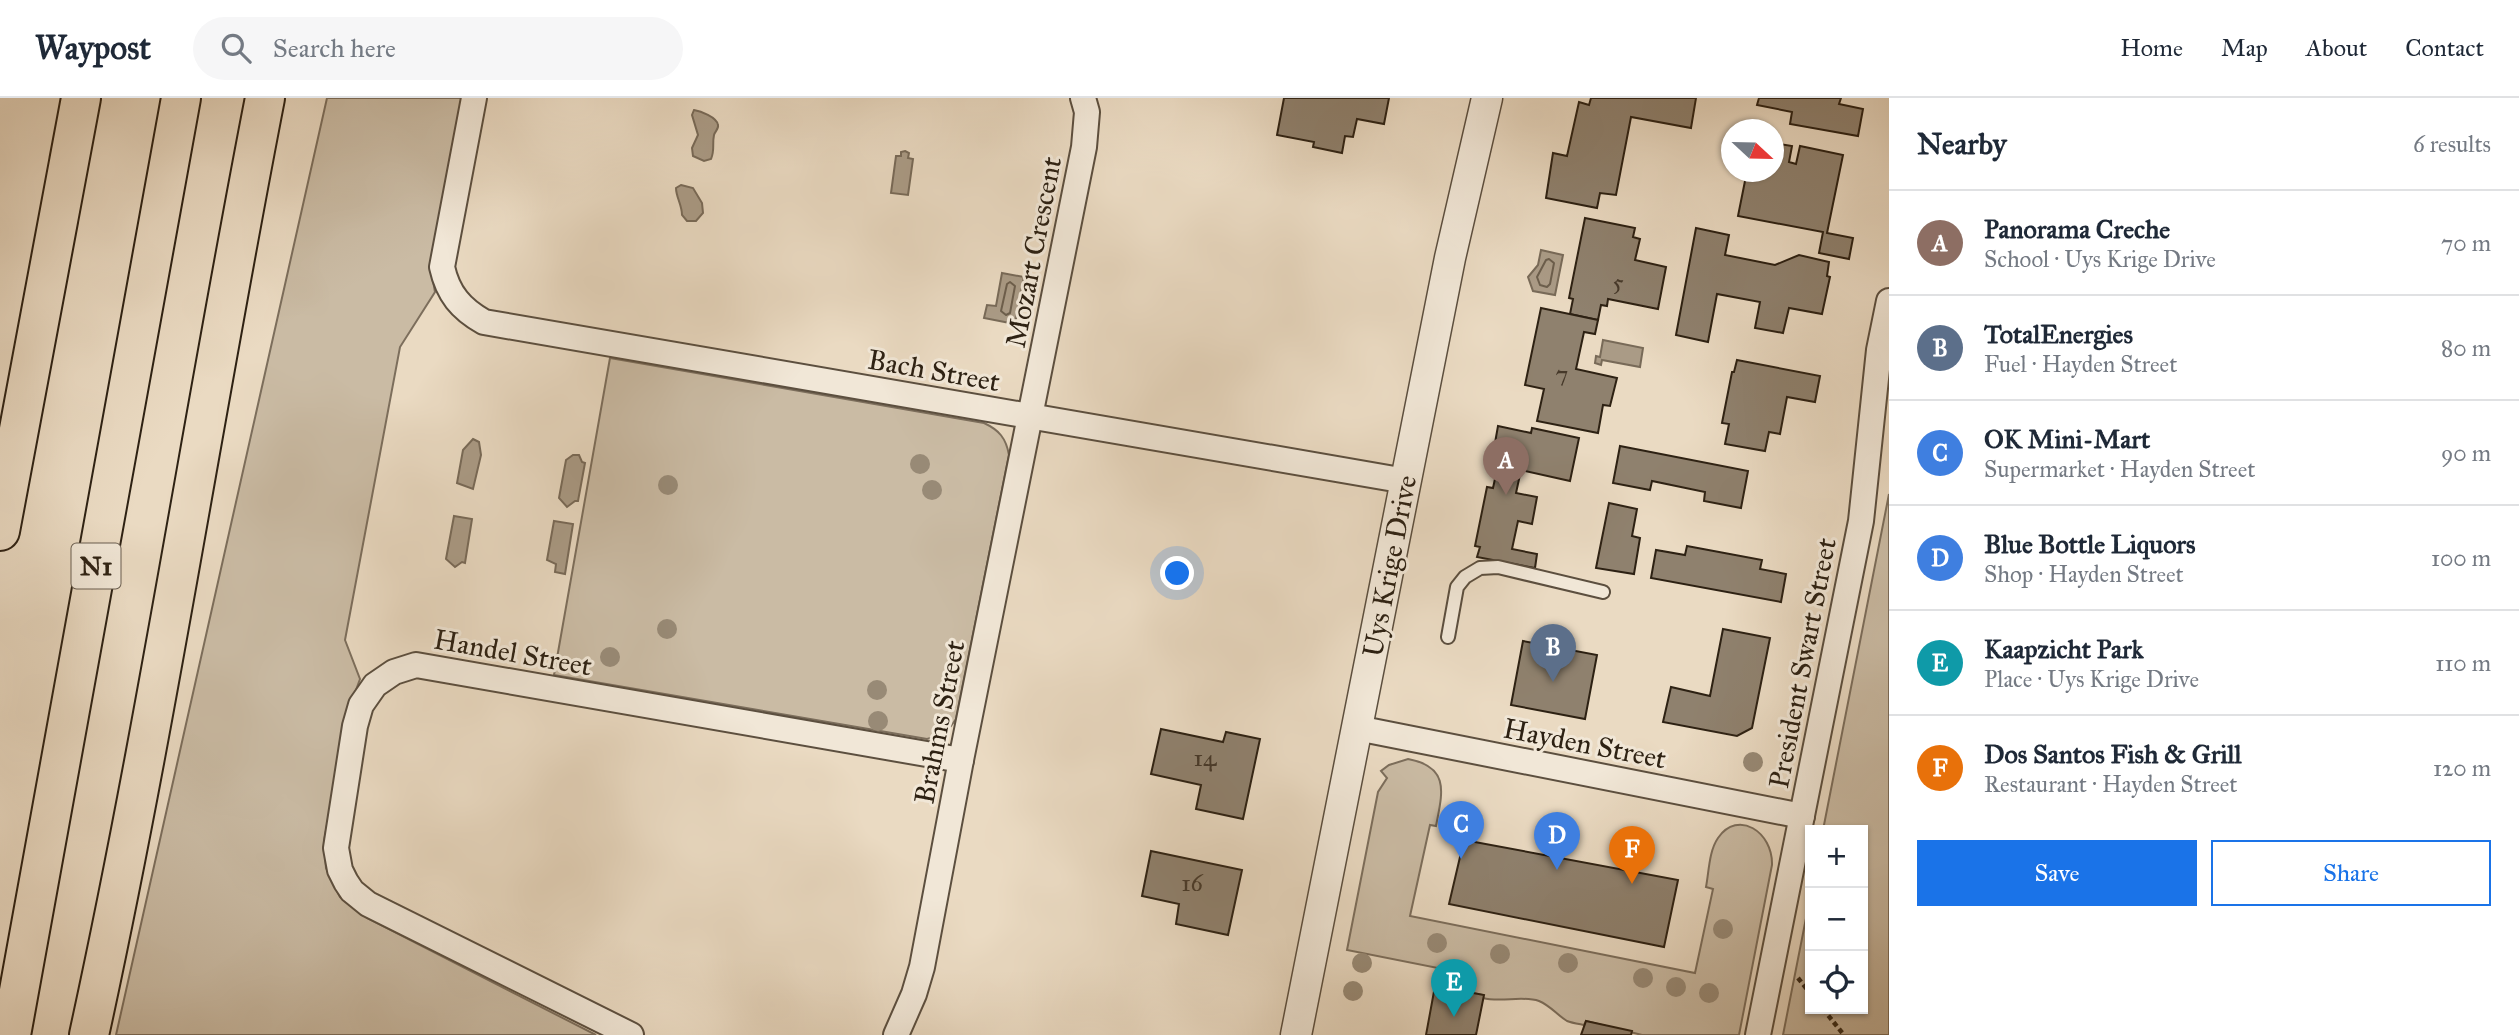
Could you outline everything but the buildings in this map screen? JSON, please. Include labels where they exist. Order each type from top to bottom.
[{"type":"highway","points":[[0,531],[81,98]]},
{"type":"highway","name":"N1","points":[[11,1035],[181,98]]},
{"type":"highway","points":[[89,1035],[150,734],[225,305],[265,98]]},
{"type":"street","name":"Bach Street","points":[[474,98],[442,267],[446,284],[457,302],[468,313],[484,322],[1406,481]]},
{"type":"street","name":"Mozart Crescent","points":[[1030,417],[1084,147],[1087,112],[1083,98]]},
{"type":"street","name":"Uys Krige Drive","points":[[1296,1035],[1450,258],[1487,98]]},
{"type":"street","name":"President Swart Street","points":[[1758,1035],[1880,430],[1879,350],[1889,301]]},
{"type":"street","name":"Brahms Street","points":[[895,1035],[914,994],[922,967],[1030,417]]},
{"type":"street","name":"Handel Street","points":[[631,1035],[368,904],[352,891],[340,870],[336,848],[355,726],[361,705],[376,685],[394,672],[416,665],[961,760]]},
{"type":"street","name":"Hayden Street","points":[[1357,728],[1802,816]]},
{"type":"lane","points":[[1448,637],[1457,587],[1465,577],[1480,568],[1498,567],[1603,592]]},
{"type":"path","points":[[1795,975],[1805,987]]},
{"type":"path","points":[[1827,1014],[1844,1035]]},
{"type":"shaded area","points":[[327,98],[462,98],[431,269],[435,292],[400,347],[345,640],[360,679],[348,712],[324,841],[326,868],[340,897],[367,918],[596,1035],[116,1035]]},
{"type":"shaded area","points":[[610,358],[984,423],[1001,435],[1009,455],[956,719],[945,734],[927,739],[554,675]]},
{"type":"shaded area","points":[[1889,494],[1889,1035],[1783,1035],[1805,923],[1805,1014],[1868,1014],[1868,825],[1824,825]]},
{"type":"shaded area","points":[[1408,759],[1431,768],[1437,775],[1441,793],[1436,826],[1430,825],[1410,916],[1695,973],[1713,889],[1706,887],[1715,843],[1726,829],[1735,825],[1753,828],[1761,834],[1771,853],[1772,865],[1739,1035],[1642,1035],[1586,1021],[1584,1025],[1567,1021],[1539,1001],[1483,998],[1483,995],[1440,986],[1443,969],[1347,950],[1378,792],[1387,778],[1381,771],[1389,765]]},
{"type":"water","points":[[694,110],[712,117],[718,125],[711,159],[704,161],[693,156],[692,148],[698,135],[692,115]]},
{"type":"water","points":[[901,152],[909,153],[908,158],[913,159],[908,195],[891,193],[896,156],[901,156]]},
{"type":"water","points":[[681,185],[693,188],[702,203],[703,213],[696,221],[687,221],[682,215],[676,188]]},
{"type":"water","points":[[1541,250],[1563,255],[1555,295],[1533,291],[1528,277],[1538,265]]},
{"type":"water","points":[[1002,273],[1024,277],[1015,324],[984,318],[987,305],[996,306]]},
{"type":"water","points":[[1603,340],[1643,348],[1640,367],[1602,360],[1601,365],[1595,363],[1596,356],[1600,357]]},
{"type":"water","points":[[473,439],[479,442],[481,455],[473,489],[457,483],[463,450]]},
{"type":"water","points":[[573,455],[579,455],[585,463],[578,501],[567,507],[559,498],[566,460]]},
{"type":"water","points":[[454,516],[472,519],[465,563],[455,567],[446,559]]},
{"type":"water","points":[[554,521],[573,524],[565,574],[555,572],[556,564],[547,560]]},
{"type":"place","name":"Panorama Creche","points":[[1506,495]]},
{"type":"place","name":"TotalEnergies","points":[[1553,682]]},
{"type":"place","name":"OK Mini-Mart","points":[[1461,859]]},
{"type":"place","name":"Blue Bottle Liquors","points":[[1557,870]]},
{"type":"place","name":"Dos Santos Fish & Grill","points":[[1632,884]]},
{"type":"place","name":"Kaapzicht Park","points":[[1454,1017]]}]
